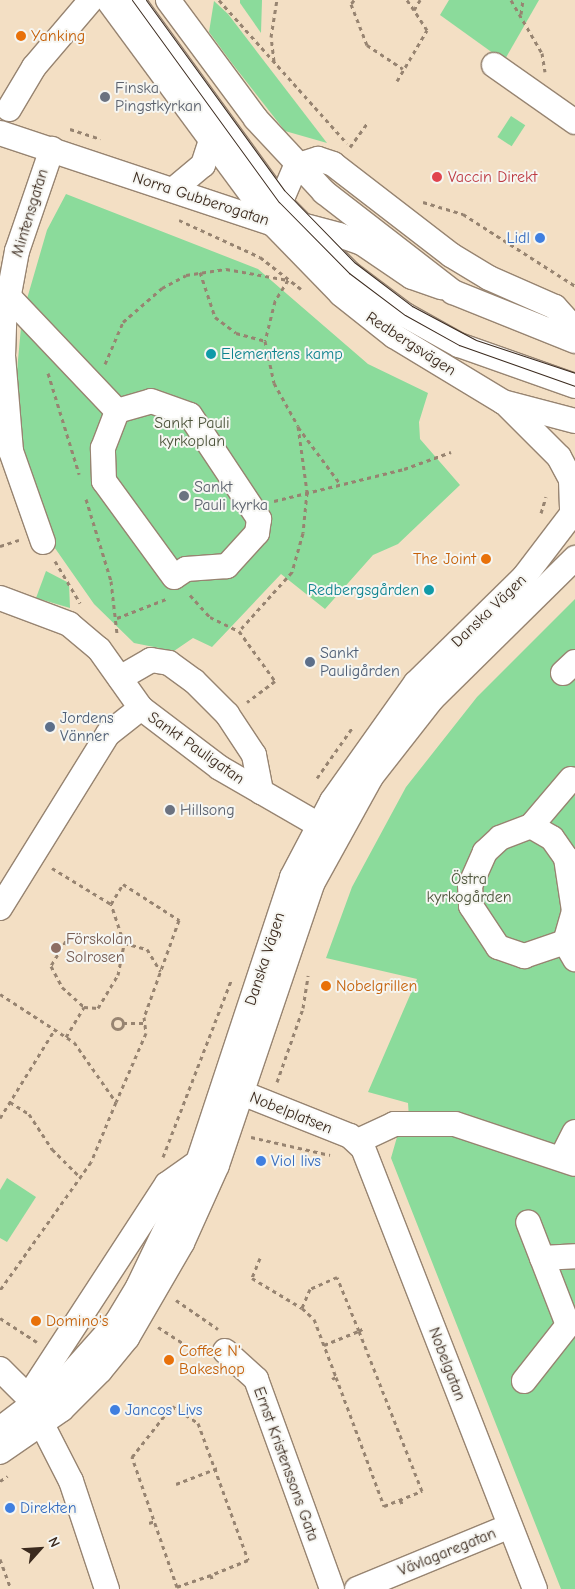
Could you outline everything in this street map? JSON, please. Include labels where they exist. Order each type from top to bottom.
[{"type":"street","points":[[9,109],[34,67],[91,0]]},
{"type":"street","name":"Redbergsvägen","points":[[108,0],[210,141],[279,205],[312,267],[378,324],[503,402],[575,421]]},
{"type":"street","points":[[132,0],[167,13],[279,205],[308,225],[370,276],[431,317],[500,350],[575,373]]},
{"type":"street","points":[[146,0],[167,13],[296,166],[453,292],[575,341]]},
{"type":"street","points":[[152,61],[167,13]]},
{"type":"street","points":[[494,65],[575,122]]},
{"type":"street","name":"Norra Gubberogatan","points":[[0,133],[173,190],[279,205],[308,225],[362,243],[412,276],[453,292]]},
{"type":"street","points":[[173,190],[203,165],[210,141]]},
{"type":"street","name":"Mintensgatan","points":[[43,542],[6,451],[3,356],[4,296],[17,251],[52,149]]},
{"type":"street","points":[[296,166],[318,160],[338,166],[451,255],[489,278],[555,308],[575,329]]},
{"type":"street","points":[[279,205],[296,166]]},
{"type":"street","points":[[308,225],[349,273],[418,323],[501,363],[575,386]]},
{"type":"street","points":[[4,296],[117,411]]},
{"type":"street","points":[[151,401],[190,416],[252,506],[258,519],[257,533],[236,558],[217,568],[186,569],[174,577],[104,481],[103,448],[117,411],[151,401]]},
{"type":"street","points":[[503,402],[559,456],[571,480],[573,512]]},
{"type":"street","name":"Danska Vägen","points":[[0,1452],[33,1409],[67,1378],[117,1322],[233,1089],[312,884],[327,829],[358,760],[416,683],[524,578],[573,512]]},
{"type":"street","name":"Danska Vägen","points":[[327,829],[432,699],[575,558]]},
{"type":"street","points":[[0,598],[70,624],[87,638],[114,670],[141,708]]},
{"type":"street","points":[[114,670],[151,660],[169,663],[227,714],[254,755],[261,792]]},
{"type":"street","name":"Sankt Pauligatan","points":[[0,908],[31,855],[108,734],[141,708],[220,768],[327,829]]},
{"type":"street","points":[[531,826],[552,838],[566,858],[574,911],[570,951],[510,953],[498,947],[471,906],[470,885],[485,852],[507,834],[531,826],[571,779]]},
{"type":"street","name":"Danska Vägen","points":[[0,1429],[100,1371],[152,1297],[203,1198],[233,1089]]},
{"type":"street","name":"Nobelplatsen","points":[[233,1089],[358,1141]]},
{"type":"street","points":[[358,1141],[389,1125],[454,1124],[568,1160],[575,1132]]},
{"type":"street","name":"Nobelgatan","points":[[358,1141],[535,1589]]},
{"type":"street","points":[[524,1381],[568,1325],[528,1222]]},
{"type":"street","points":[[542,1258],[575,1256]]},
{"type":"street","name":"Ernst Kristenssons Gata","points":[[225,1350],[256,1379],[332,1589]]},
{"type":"street","points":[[0,1370],[33,1409],[71,1481],[107,1589]]},
{"type":"street","name":"Vävlagaregatan","points":[[357,1589],[510,1526]]},
{"type":"path","points":[[219,0],[356,153]]},
{"type":"path","points":[[274,61],[271,37],[276,0]]},
{"type":"path","points":[[354,0],[351,4],[367,45],[403,69]]},
{"type":"path","points":[[398,81],[403,69],[427,30],[407,0]]},
{"type":"path","points":[[414,10],[420,0]]},
{"type":"path","points":[[511,0],[521,14],[543,60],[545,85],[536,95]]},
{"type":"path","points":[[521,14],[523,0]]},
{"type":"path","points":[[350,147],[368,122]]},
{"type":"path","points":[[412,199],[463,214],[575,286]]},
{"type":"path","points":[[98,391],[123,322],[162,288],[200,272],[226,269],[288,280],[275,301],[265,341],[274,383],[298,426],[310,437],[341,485]]},
{"type":"path","points":[[200,272],[215,317],[236,333],[265,341]]},
{"type":"path","points":[[44,336],[40,344],[81,481]]},
{"type":"path","points":[[239,631],[292,572],[303,533],[307,492],[298,426]]},
{"type":"path","points":[[252,506],[436,460],[451,452]]},
{"type":"path","points":[[84,490],[111,581],[117,618],[118,654],[114,670]]},
{"type":"path","points":[[43,542],[76,593],[87,638]]},
{"type":"path","points":[[117,618],[166,599],[174,577],[210,617],[239,631],[276,681],[227,714]]},
{"type":"path","points":[[31,855],[111,904],[124,942],[122,963],[110,992],[98,1008],[84,1007],[62,987],[51,966],[70,934]]},
{"type":"path","points":[[0,1290],[80,1177],[146,1033],[144,1023],[179,920],[122,884],[111,904]]},
{"type":"path","points":[[124,942],[147,949],[160,972]]},
{"type":"path","points":[[160,1163],[234,971]]},
{"type":"path","points":[[0,994],[66,1037],[116,1102]]},
{"type":"path","points":[[66,1037],[84,1007]]},
{"type":"path","points":[[123,1023],[144,1023]]},
{"type":"path","points":[[0,1118],[55,1030]]},
{"type":"path","points":[[10,1102],[29,1114],[52,1149],[80,1177]]},
{"type":"path","points":[[260,1258],[252,1278],[302,1308],[314,1319],[334,1378],[384,1506],[422,1491],[337,1277],[310,1289],[302,1308]]},
{"type":"path","points":[[156,1325],[215,1364],[225,1350],[232,1338],[173,1298]]},
{"type":"path","points":[[0,1318],[40,1344]]},
{"type":"path","points":[[324,1345],[364,1328]]},
{"type":"path","points":[[34,1352],[45,1338]]},
{"type":"path","points":[[172,1406],[198,1423],[216,1469],[248,1560],[177,1587],[132,1458],[172,1406]]},
{"type":"path","points":[[176,1484],[216,1469]]},
{"type":"path","points":[[400,1500],[403,1505]]},
{"type":"path","points":[[149,1523],[155,1521]]},
{"type":"path","points":[[0,1559],[11,1589]]},
{"type":"path","points":[[210,1575],[212,1579]]},
{"type":"green space","points":[[240,0],[262,0],[261,33],[240,3]]},
{"type":"green space","points":[[449,0],[539,0],[504,61],[440,15]]},
{"type":"green space","points":[[214,1],[228,14],[327,143],[285,131],[209,32]]},
{"type":"green space","points":[[511,116],[525,125],[512,146],[497,137]]},
{"type":"green space","name":"Sankt Pauli kyrkoplan","points":[[66,194],[258,269],[368,364],[428,393],[419,422],[420,439],[460,485],[398,544],[373,555],[325,609],[281,574],[212,647],[193,638],[174,651],[134,643],[94,604],[50,541],[13,415],[22,316],[47,230]]},
{"type":"green space","points":[[46,571],[69,583],[70,608],[36,598]]},
{"type":"green space","name":"Östra kyrkogården","points":[[575,599],[575,1589],[561,1589],[391,1158],[397,1137],[410,1134],[408,1103],[368,1092],[417,979],[326,958],[352,887],[406,787],[477,697]]},
{"type":"green space","points":[[7,1178],[36,1197],[7,1242],[0,1238],[0,1190]]},
{"type":"tram line","points":[[132,0],[279,202],[349,273],[405,315],[459,345],[575,386]]},
{"type":"tram line","points":[[146,0],[284,190],[354,262],[412,306],[476,340],[575,373]]},
{"type":"place","name":"Yanking","points":[[21,36]]},
{"type":"place","name":"Finska Pingstkyrkan","points":[[105,97]]},
{"type":"place","name":"Vaccin Direkt","points":[[437,177]]},
{"type":"place","name":"Lidl","points":[[540,238]]},
{"type":"place","name":"Elementens kamp","points":[[211,354]]},
{"type":"place","name":"Sankt Pauli kyrka","points":[[184,496]]},
{"type":"place","name":"The Joint","points":[[486,559]]},
{"type":"place","name":"Redbergsgården","points":[[429,590]]},
{"type":"place","name":"Sankt Pauligården","points":[[310,662]]},
{"type":"place","name":"Jordens Vänner","points":[[50,727]]},
{"type":"place","name":"Hillsong","points":[[170,810]]},
{"type":"place","name":"Förskolan Solrosen","points":[[56,948]]},
{"type":"place","name":"Nobelgrillen","points":[[326,986]]},
{"type":"place","name":"Viol livs","points":[[261,1161]]},
{"type":"place","name":"Domino's","points":[[36,1321]]},
{"type":"place","name":"Coffee N' Bakeshop","points":[[169,1360]]},
{"type":"place","name":"Jancos Livs","points":[[115,1410]]},
{"type":"place","name":"Direkten","points":[[10,1508]]}]
